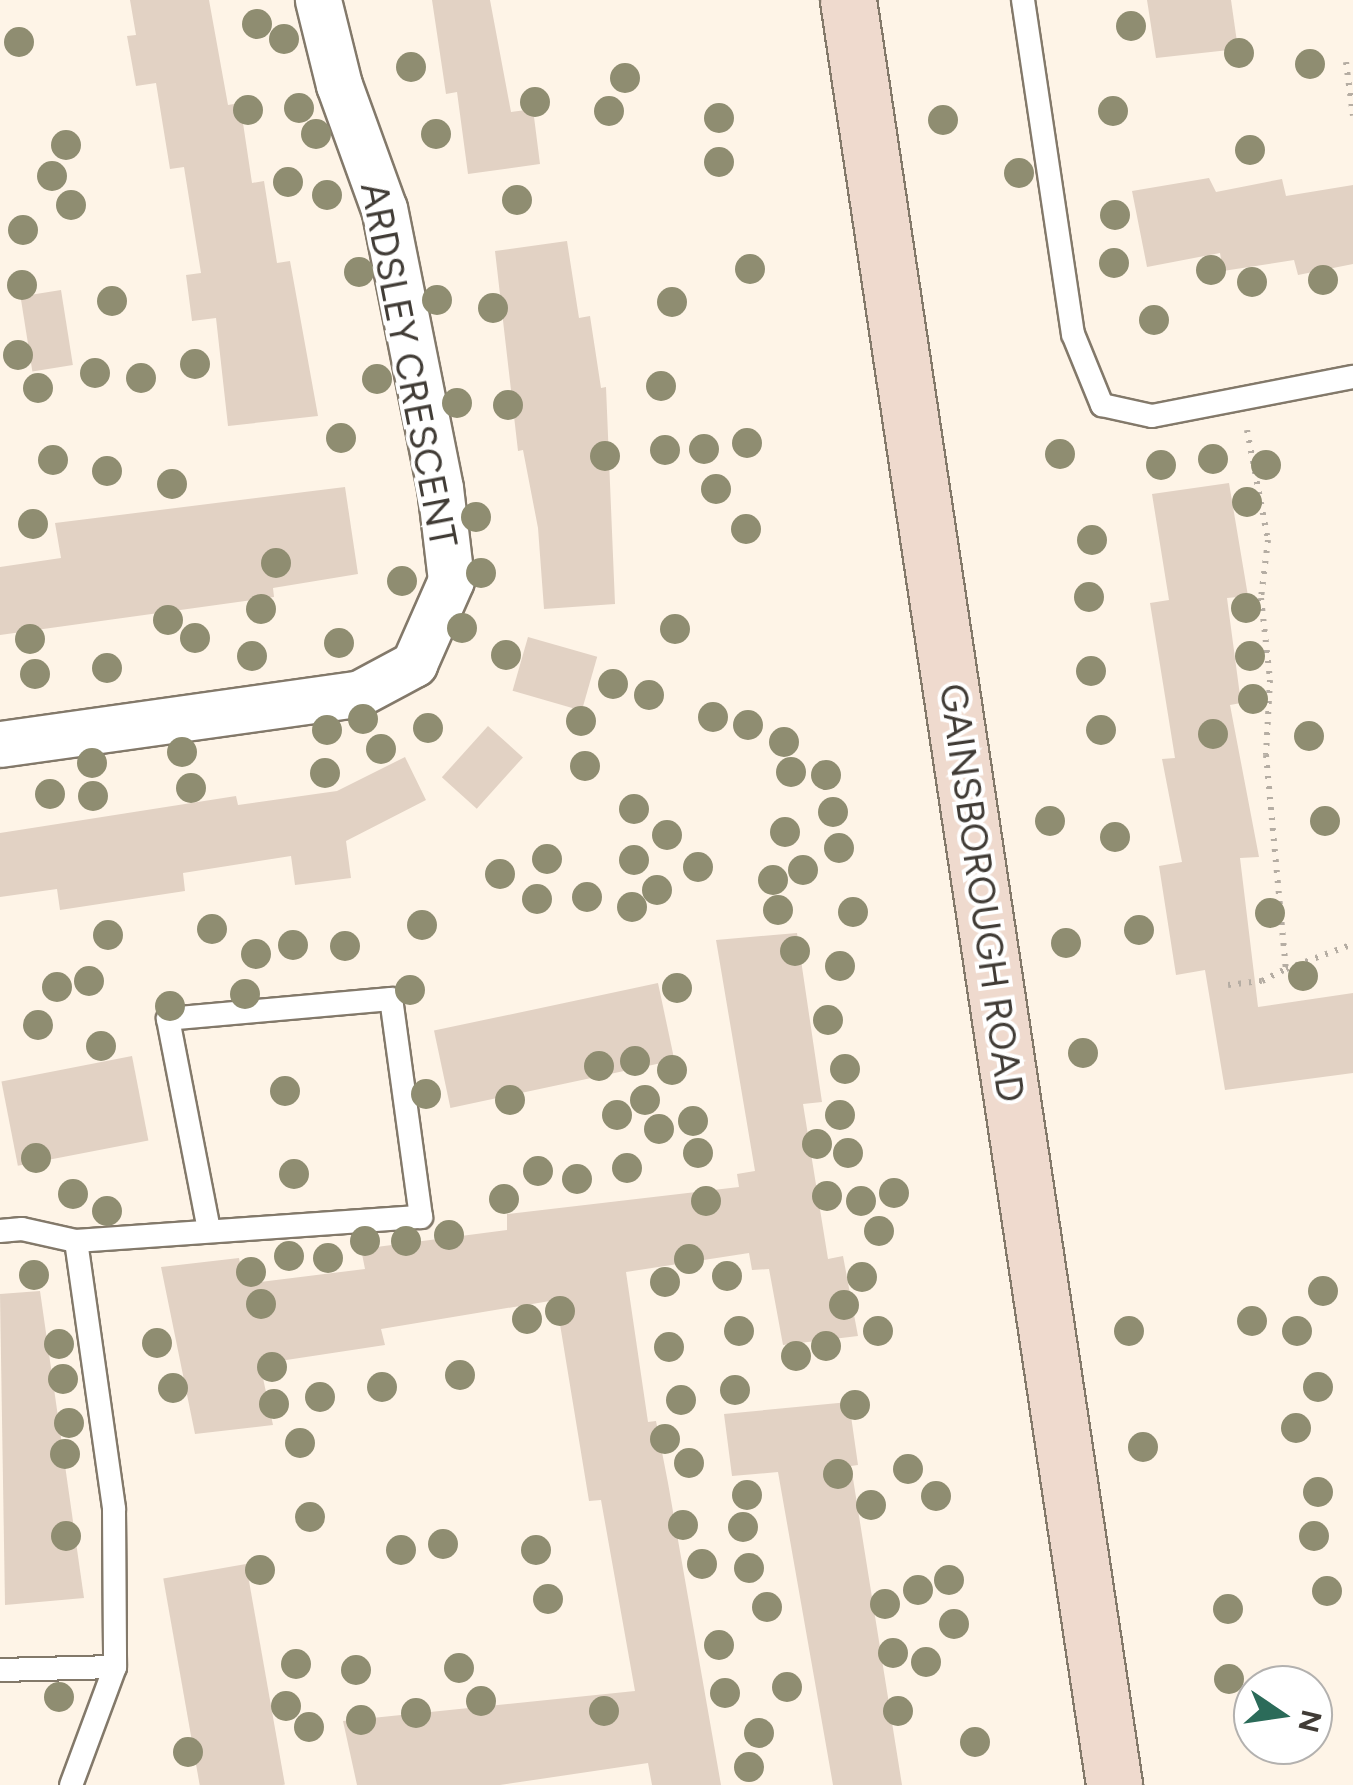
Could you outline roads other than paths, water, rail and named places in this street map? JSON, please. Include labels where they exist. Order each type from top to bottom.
[{"type":"main road","name":"GAINSBOROUGH ROAD","points":[[848,0],[1114,1785]]},
{"type":"street","name":"ARDSLEY CRESCENT","points":[[0,744],[358,694],[414,664],[443,597],[450,580],[440,488],[384,209],[339,85],[318,0]]},
{"type":"lane","points":[[1024,0],[1073,334],[1102,404],[1152,416],[1353,378]]},
{"type":"lane","points":[[0,1231],[22,1229],[76,1242],[422,1217],[391,999],[168,1019],[208,1230]]},
{"type":"lane","points":[[71,1785],[115,1667],[114,1509],[76,1242]]},
{"type":"lane","points":[[0,1670],[115,1667]]}]
